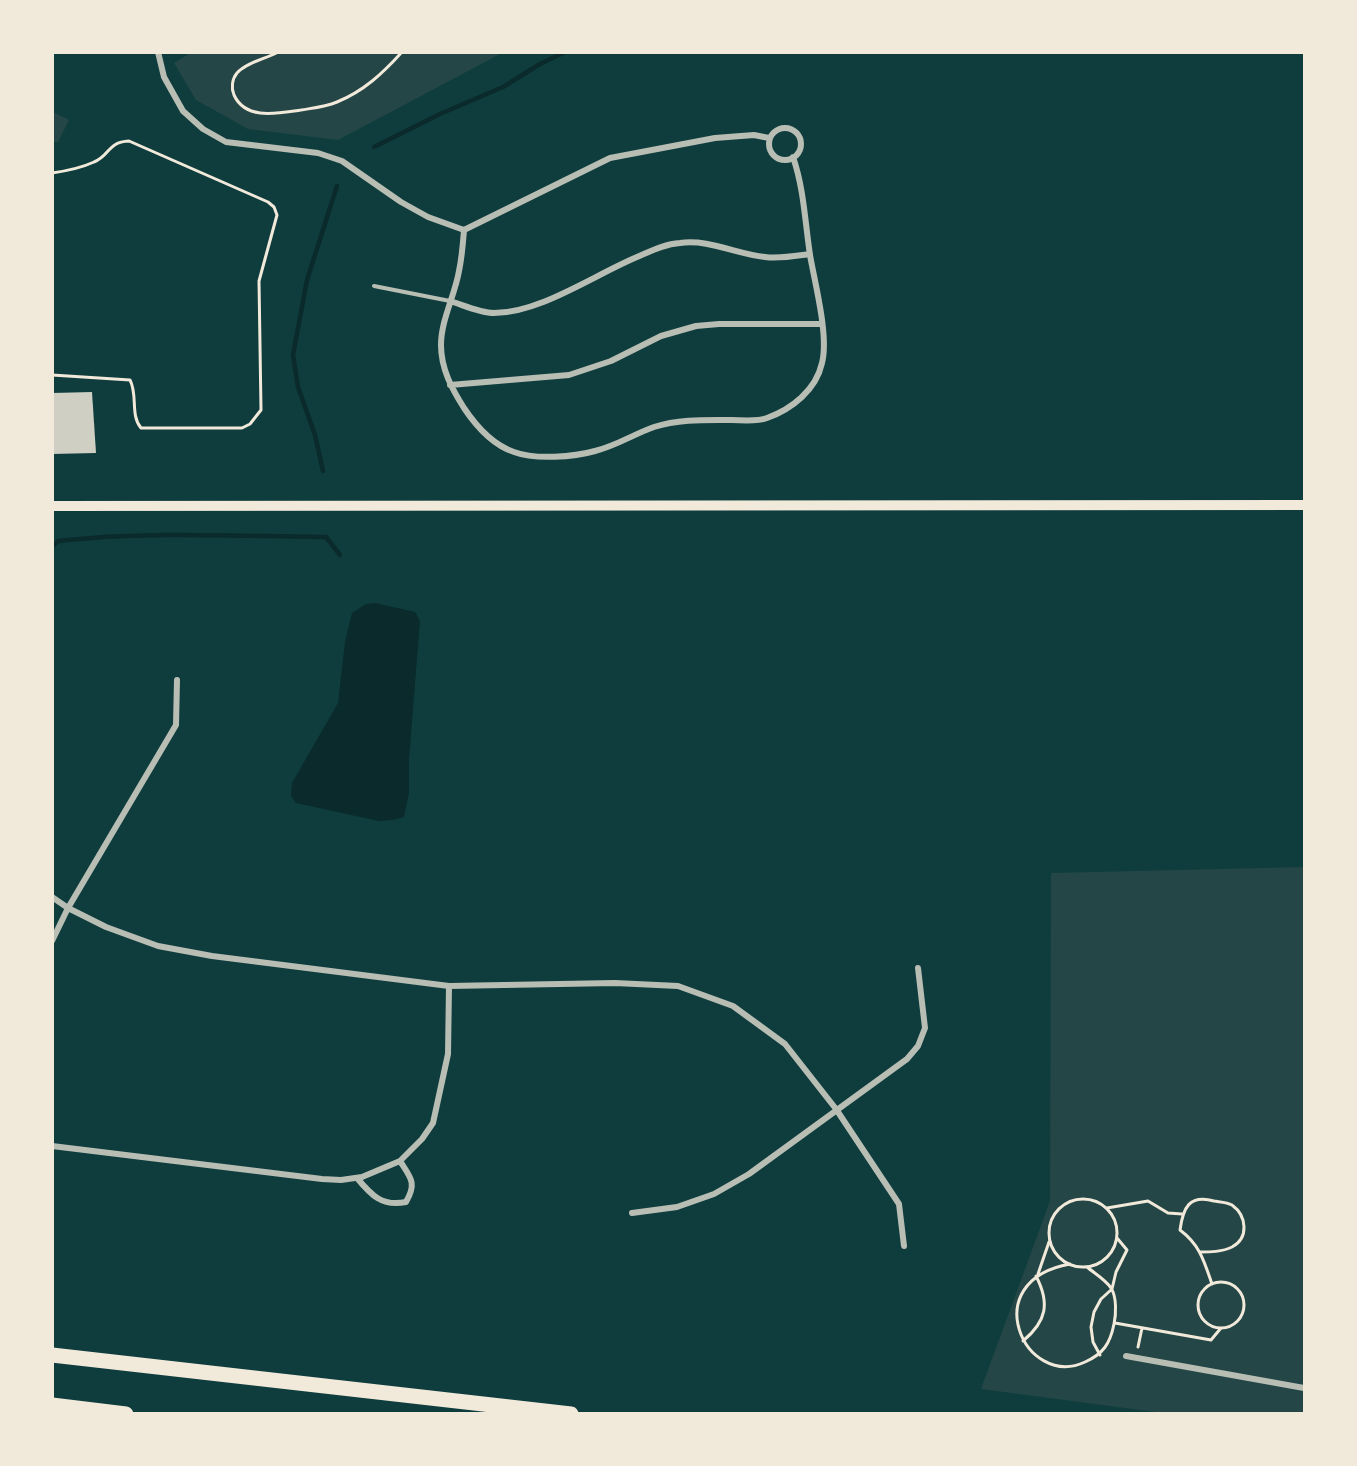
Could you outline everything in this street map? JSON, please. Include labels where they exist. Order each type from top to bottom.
[{"type":"highway","points":[[52,1355],[571,1413]]},
{"type":"highway","points":[[52,1405],[126,1413]]},
{"type":"main road","points":[[52,506],[1305,505]]},
{"type":"street","points":[[158,52],[164,77],[183,111],[203,129],[226,142],[318,153],[342,161],[401,202],[428,217],[464,230],[610,158],[715,138],[753,135],[769,138]]},
{"type":"street","points":[[781,128],[791,129],[799,136],[801,146],[793,157],[786,160],[776,157],[769,149],[769,138],[781,128]]},
{"type":"street","points":[[464,230],[459,272],[441,343],[442,357],[450,386],[475,425],[514,453],[564,456],[595,452],[653,427],[670,423],[694,420],[764,419],[783,412],[802,398],[815,383],[823,362],[822,324],[802,194],[793,157]]},
{"type":"street","points":[[450,302],[491,314],[512,312],[535,305],[658,248],[679,243],[700,242],[766,258],[810,254]]},
{"type":"street","points":[[450,386],[568,375],[610,361],[661,336],[696,326],[822,324]]},
{"type":"street","points":[[52,940],[68,908],[176,725],[177,680]]},
{"type":"street","points":[[52,897],[68,908],[106,927],[158,946],[212,956],[449,986],[615,983],[678,986],[733,1006],[785,1044],[836,1109],[899,1204],[904,1246]]},
{"type":"street","points":[[632,1213],[677,1207],[714,1194],[749,1174],[908,1059],[918,1046],[926,1028],[918,968]]},
{"type":"street","points":[[52,1146],[341,1180],[357,1178],[400,1161],[422,1139],[433,1123],[448,1054],[449,986]]},
{"type":"street","points":[[357,1178],[383,1203],[406,1202],[412,1190],[411,1178],[400,1161]]},
{"type":"street","points":[[1126,1356],[1305,1388]]},
{"type":"lane","points":[[374,286],[450,302]]},
{"type":"path","points":[[278,52],[247,65],[237,73],[232,83],[235,96],[243,106],[254,112],[273,115],[321,108],[338,102],[380,76],[402,52]]},
{"type":"path","points":[[52,173],[95,162],[109,147],[119,141],[129,141],[268,202],[274,207],[277,215],[259,281],[261,410],[250,424],[242,428],[141,428],[136,422],[134,387],[130,380],[52,375]]},
{"type":"path","points":[[1200,1252],[1225,1249],[1233,1246],[1242,1237],[1245,1226],[1240,1212],[1230,1203],[1203,1197],[1191,1202],[1182,1214],[1180,1230],[1193,1240],[1212,1284]]},
{"type":"path","points":[[1088,1199],[1101,1203],[1111,1212],[1116,1225],[1117,1238],[1112,1251],[1103,1261],[1087,1267],[1078,1267],[1065,1263],[1055,1254],[1049,1242],[1048,1228],[1053,1215],[1062,1205],[1074,1200],[1088,1199]]},
{"type":"path","points":[[1106,1208],[1148,1201],[1168,1213],[1182,1214]]},
{"type":"path","points":[[1070,1264],[1054,1267],[1037,1275],[1025,1287],[1017,1304],[1017,1324],[1023,1341],[1038,1358],[1057,1365],[1078,1365],[1100,1355],[1108,1343],[1115,1323],[1116,1308],[1112,1289],[1116,1272],[1127,1250],[1117,1238]]},
{"type":"path","points":[[1023,1341],[1035,1331],[1042,1318],[1045,1304],[1043,1289],[1037,1275],[1049,1242]]},
{"type":"path","points":[[1087,1267],[1112,1289]]},
{"type":"path","points":[[1226,1283],[1235,1287],[1241,1294],[1244,1310],[1236,1323],[1221,1328],[1212,1326],[1204,1320],[1199,1303],[1201,1294],[1212,1284],[1226,1283]]},
{"type":"path","points":[[1100,1355],[1093,1342],[1091,1327],[1094,1312],[1101,1299],[1112,1289]]},
{"type":"path","points":[[1115,1323],[1211,1340],[1221,1328]]},
{"type":"path","points":[[1136,1358],[1142,1328]]},
{"type":"shaded area","points":[[192,52],[502,53],[338,140],[248,129],[196,100],[174,63]]},
{"type":"shaded area","points":[[53,112],[69,120],[58,142],[53,142]]},
{"type":"shaded area","points":[[375,603],[415,612],[420,621],[409,759],[409,793],[404,817],[379,821],[296,803],[291,796],[292,783],[338,703],[345,642],[352,613],[366,604]]},
{"type":"shaded area","points":[[1304,867],[1304,1413],[1163,1413],[981,1389],[1050,1201],[1051,873]]},
{"type":"building","points":[[92,392],[96,453],[52,454],[52,393]]},
{"type":"waterway","points":[[374,147],[440,114],[503,87],[540,64],[565,52]]},
{"type":"waterway","points":[[323,471],[315,435],[298,387],[293,355],[307,280],[337,186]]},
{"type":"waterway","points":[[52,547],[58,541],[124,536],[326,537],[340,555]]}]
